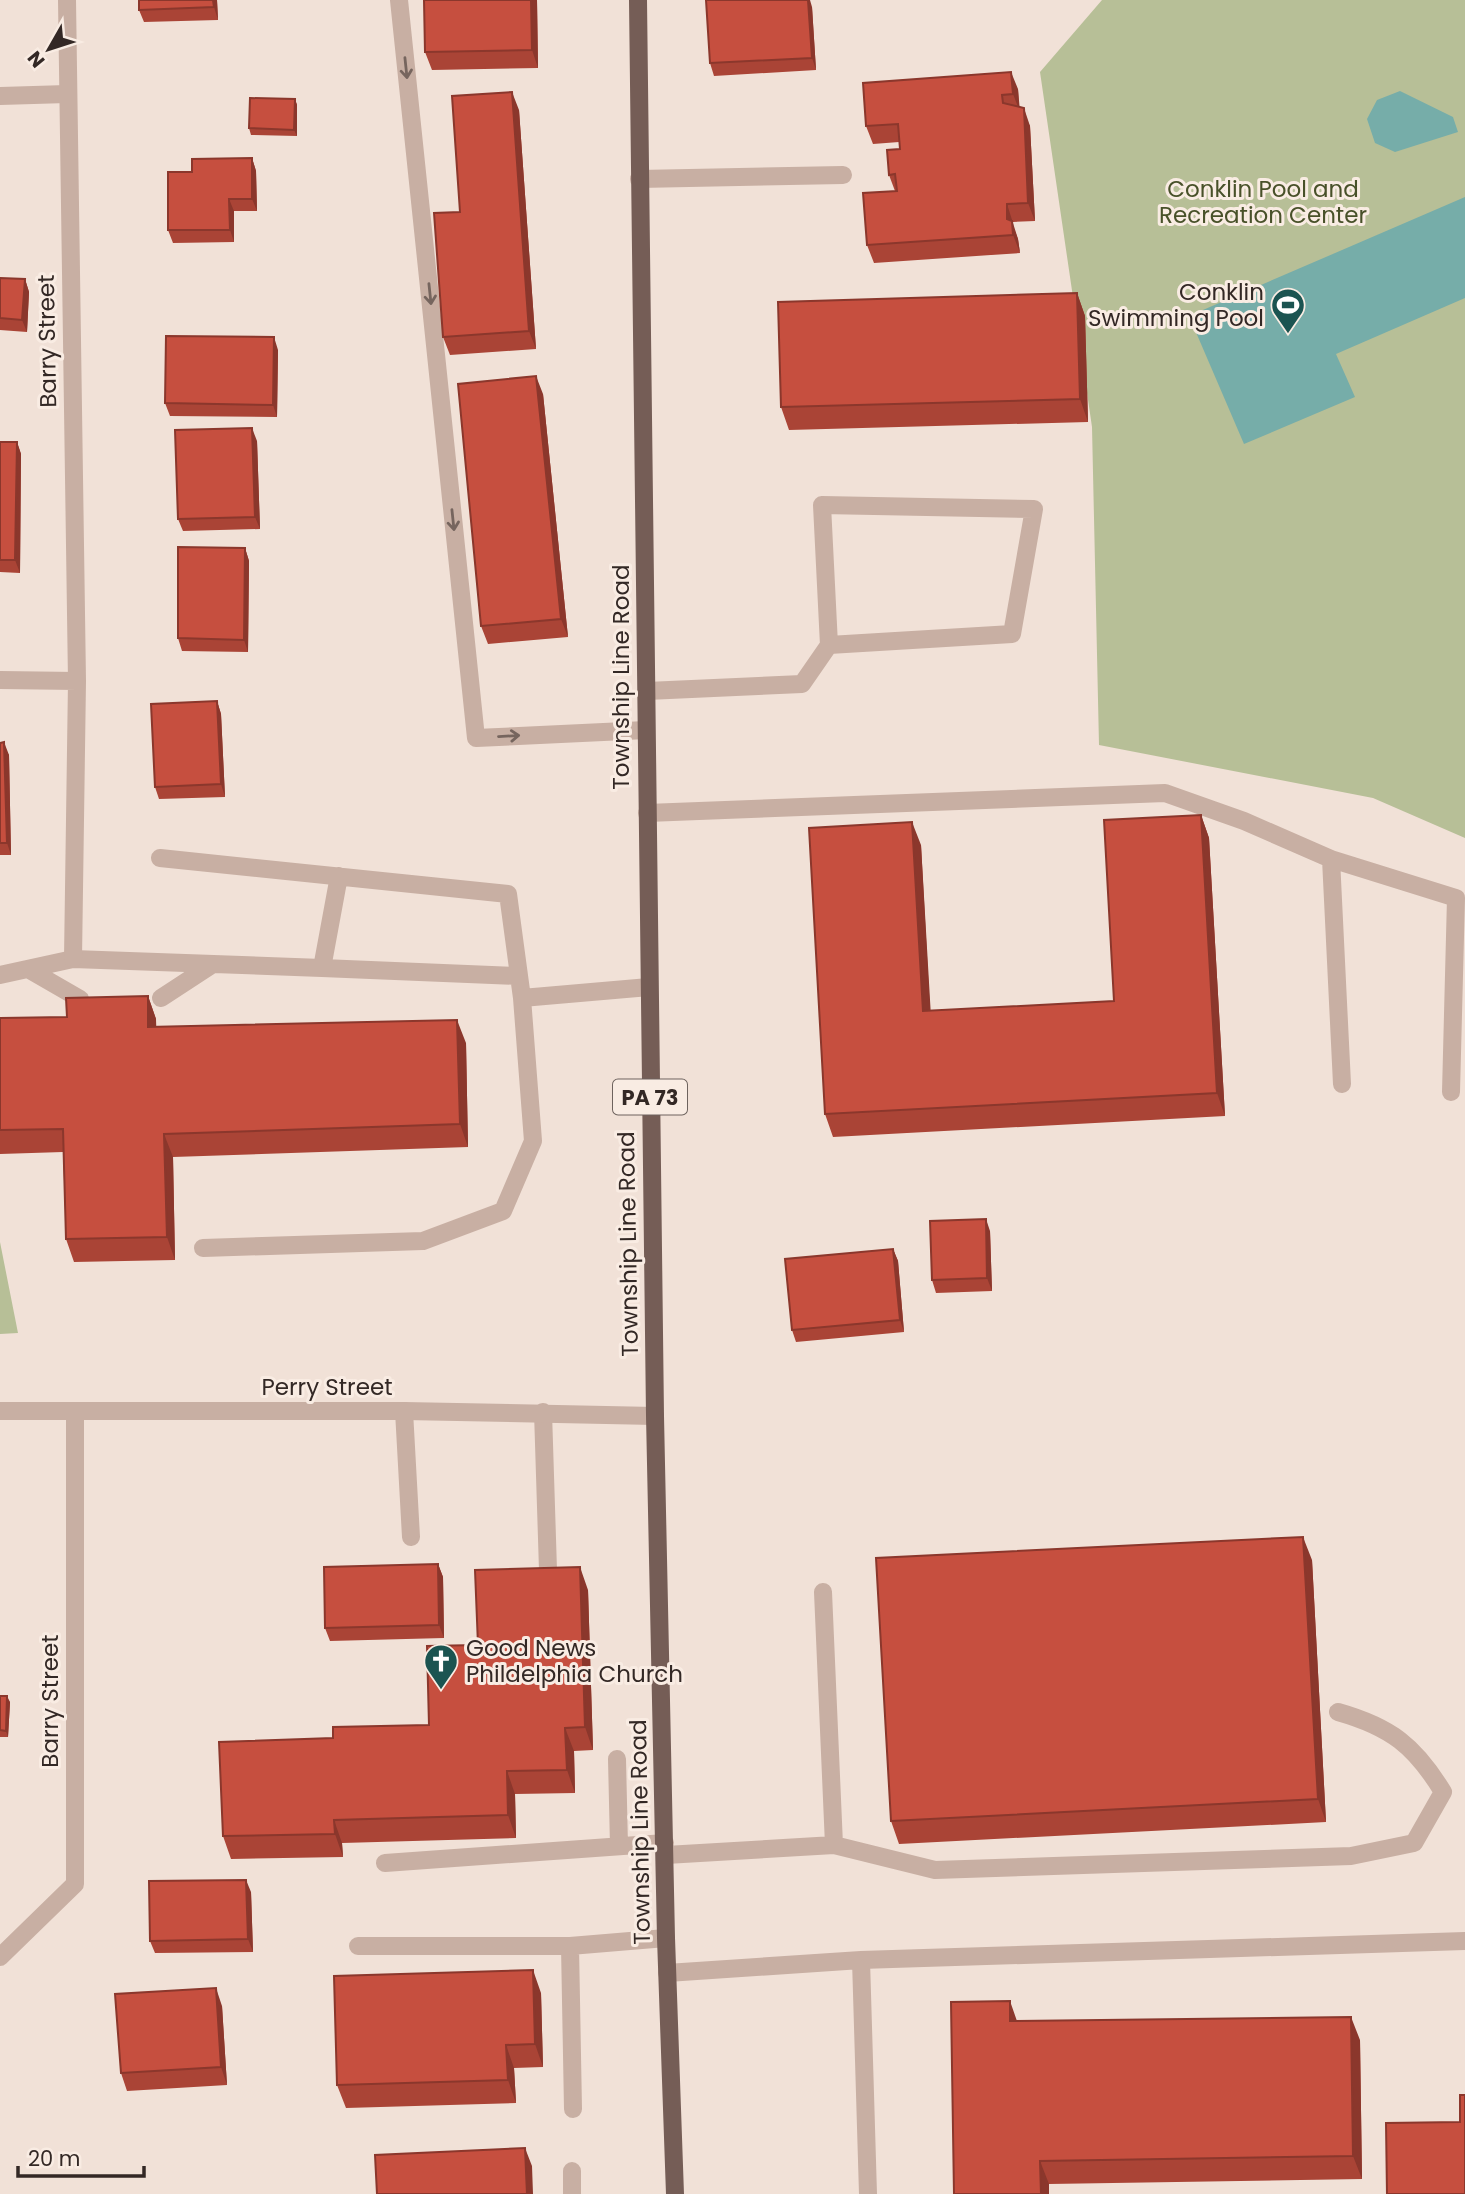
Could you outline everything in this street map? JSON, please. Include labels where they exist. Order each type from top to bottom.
[{"type":"main road","name":"Township Line Road","points":[[638,0],[655,1416],[666,1938],[675,2194]]},
{"type":"street","name":"Barry Street","points":[[67,0],[77,681],[73,959]]},
{"type":"street","points":[[399,0],[476,738],[646,730]]},
{"type":"street","points":[[0,96],[67,94]]},
{"type":"street","points":[[639,179],[843,175]]},
{"type":"street","points":[[647,691],[802,684],[828,645],[822,505],[1034,509],[1012,634],[828,645]]},
{"type":"street","points":[[0,680],[77,681]]},
{"type":"street","points":[[647,813],[1165,793],[1244,821],[1331,859],[1461,901],[1451,1092]]},
{"type":"street","points":[[160,858],[508,894],[520,976],[533,1141],[503,1211],[423,1241],[203,1248]]},
{"type":"street","points":[[1331,859],[1342,1084]]},
{"type":"street","points":[[322,968],[339,876]]},
{"type":"street","points":[[0,975],[73,959],[520,976]]},
{"type":"street","points":[[161,998],[213,964]]},
{"type":"street","points":[[28,969],[80,999]]},
{"type":"street","points":[[522,998],[649,987]]},
{"type":"street","name":"Perry Street","points":[[0,1411],[543,1412],[655,1416]]},
{"type":"street","points":[[404,1411],[411,1537]]},
{"type":"street","name":"Barry Street","points":[[0,1957],[75,1884],[75,1412]]},
{"type":"street","points":[[543,1412],[548,1570]]},
{"type":"street","points":[[823,1592],[834,1845]]},
{"type":"street","points":[[386,1863],[619,1846],[666,1849],[834,1845],[935,1870],[1351,1856],[1414,1843],[1443,1792],[1422,1758],[1373,1722],[1338,1712]]},
{"type":"street","points":[[617,1759],[619,1846]]},
{"type":"street","points":[[358,1946],[570,1946],[666,1938]]},
{"type":"street","points":[[667,1973],[861,1960],[1465,1941]]},
{"type":"street","points":[[570,1946],[573,2109]]},
{"type":"street","points":[[861,1960],[868,2194]]},
{"type":"street","points":[[572,2171],[572,2194]]},
{"type":"green space","name":"Conklin Pool and Recreation Center","points":[[1102,0],[1465,0],[1465,838],[1373,798],[1099,745],[1092,427],[1040,72]]},
{"type":"green space","points":[[0,1242],[18,1333],[0,1334]]},
{"type":"water","points":[[1400,91],[1453,117],[1458,132],[1395,152],[1375,143],[1367,119],[1377,100]]},
{"type":"water","name":"Conklin Swimming Pool","points":[[1465,197],[1465,298],[1336,354],[1355,397],[1244,444],[1189,316]]},
{"type":"building","points":[[139,0],[213,0],[214,7],[139,10]]},
{"type":"building","points":[[424,0],[531,0],[532,50],[425,52]]},
{"type":"building","points":[[706,0],[808,0],[812,58],[710,63]]},
{"type":"building","points":[[1011,72],[1013,94],[1002,95],[1003,103],[1024,108],[1028,203],[1007,204],[1007,219],[1012,221],[1013,235],[867,245],[863,193],[897,191],[895,174],[889,175],[887,150],[900,149],[898,124],[866,126],[863,83]]},
{"type":"building","points":[[512,92],[529,331],[443,337],[434,213],[460,212],[452,96]]},
{"type":"building","points":[[250,98],[295,99],[294,130],[249,128]]},
{"type":"building","points":[[252,158],[252,199],[229,199],[230,230],[168,230],[168,172],[192,172],[192,159]]},
{"type":"building","points":[[0,278],[25,279],[22,320],[0,318]]},
{"type":"building","points":[[1077,293],[1080,399],[781,407],[778,302]]},
{"type":"building","points":[[166,336],[274,337],[273,405],[165,403]]},
{"type":"building","points":[[536,376],[561,619],[481,626],[458,384]]},
{"type":"building","points":[[252,428],[255,517],[178,519],[175,430]]},
{"type":"building","points":[[0,442],[17,442],[15,560],[0,560]]},
{"type":"building","points":[[178,547],[245,548],[244,640],[178,638]]},
{"type":"building","points":[[217,701],[221,784],[155,787],[151,704]]},
{"type":"building","points":[[4,742],[7,843],[0,843],[0,743]]},
{"type":"building","points":[[1201,815],[1217,1093],[825,1114],[809,828],[912,822],[923,1011],[1114,1001],[1104,820]]},
{"type":"building","points":[[148,996],[148,1027],[457,1020],[460,1124],[164,1134],[167,1237],[66,1239],[63,1129],[0,1130],[0,1018],[67,1017],[66,998]]},
{"type":"building","points":[[986,1219],[987,1278],[932,1280],[930,1221]]},
{"type":"building","points":[[893,1249],[900,1320],[792,1330],[785,1259]]},
{"type":"building","points":[[1303,1537],[1318,1799],[891,1821],[876,1558]]},
{"type":"building","points":[[438,1564],[439,1625],[325,1628],[324,1567]]},
{"type":"building","points":[[580,1567],[585,1727],[565,1728],[567,1770],[507,1771],[508,1815],[334,1820],[335,1834],[223,1836],[219,1742],[333,1738],[333,1727],[429,1725],[427,1646],[478,1645],[475,1570]]},
{"type":"building","points":[[0,1696],[7,1696],[6,1731],[0,1730]]},
{"type":"building","points":[[246,1880],[248,1939],[150,1941],[149,1881]]},
{"type":"building","points":[[533,1970],[535,2044],[506,2045],[508,2080],[337,2085],[334,1976]]},
{"type":"building","points":[[216,1988],[221,2067],[121,2073],[115,1994]]},
{"type":"building","points":[[1010,2001],[1010,2021],[1351,2017],[1353,2156],[1040,2161],[1041,2194],[954,2194],[951,2002]]},
{"type":"building","points":[[1460,2095],[1465,2095],[1465,2194],[1387,2194],[1386,2123],[1460,2122]]},
{"type":"building","points":[[525,2148],[527,2194],[377,2194],[375,2155]]},
{"type":"place","name":"Conklin Swimming Pool","points":[[1288,335]]},
{"type":"place","name":"Good News Phildelphia Church","points":[[441,1691]]}]
